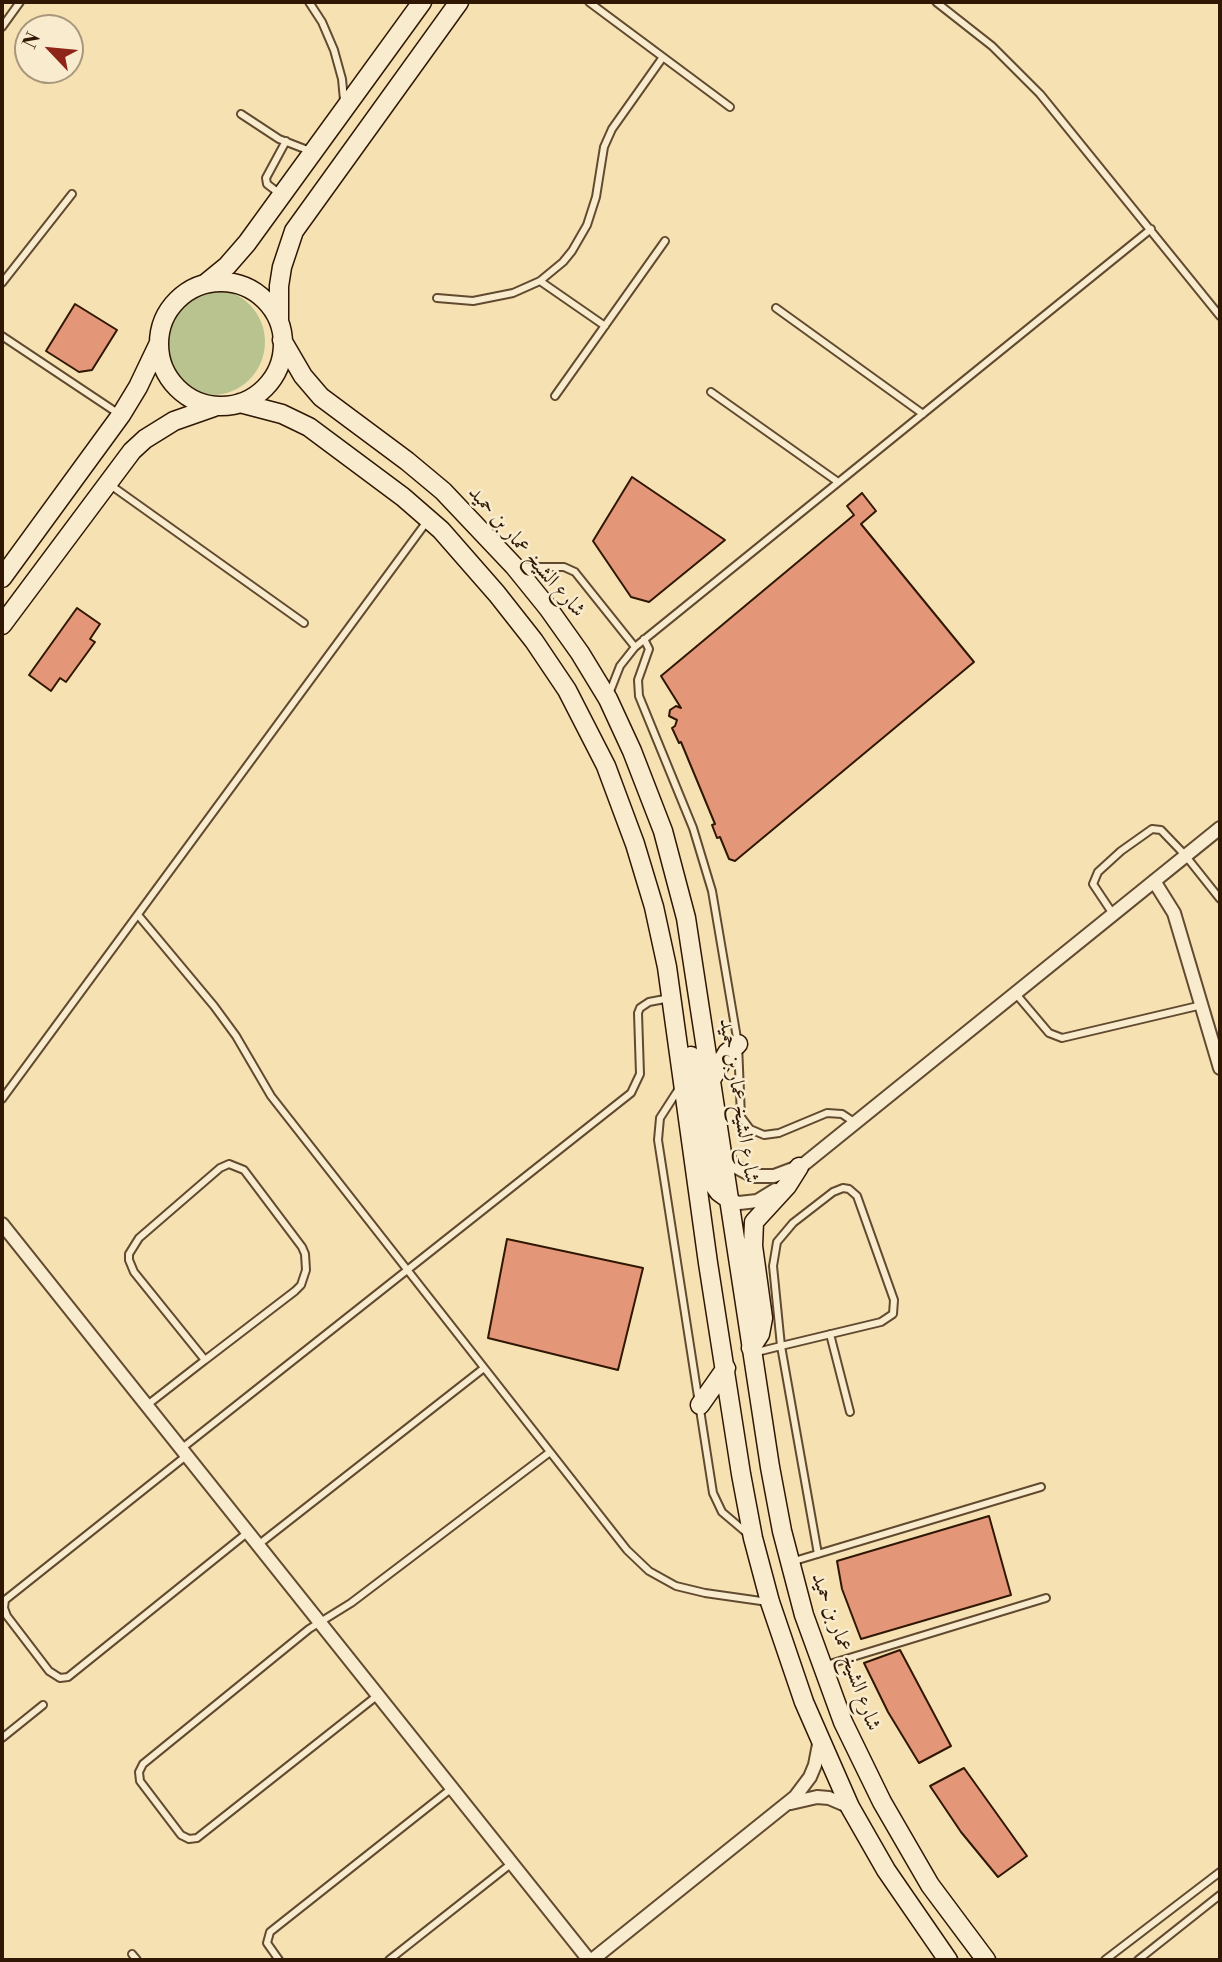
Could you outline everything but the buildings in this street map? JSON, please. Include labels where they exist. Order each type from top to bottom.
[{"type":"street","points":[[2,578],[121,415],[159,343],[165,317],[172,306],[181,297],[204,284],[237,255],[422,2]]},
{"type":"street","points":[[2,625],[132,451],[159,429],[190,414],[232,404],[260,390],[276,372],[281,356],[278,305],[282,267],[294,231],[458,2]]},
{"type":"street","points":[[204,284],[219,282],[250,289],[267,304],[281,332]]},
{"type":"street","name":"شارع الشيخ عمار بن حميد","points":[[281,332],[303,376],[321,397],[443,491],[514,566],[564,630],[608,699],[643,777],[671,859],[692,948],[770,1467],[789,1562],[821,1666],[855,1749],[896,1829],[944,1905],[985,1960]]},
{"type":"street","points":[[159,343],[165,371],[183,393],[195,401],[232,404],[282,414],[309,427],[429,519],[463,554],[534,641],[567,690],[594,741],[617,791],[661,937],[672,998],[708,1263],[754,1538],[770,1602],[792,1669],[850,1807],[886,1870],[945,1959]]},
{"type":"street","points":[[676,1029],[690,1052],[711,1181],[719,1192],[730,1200],[748,1203],[766,1198],[854,1122],[1220,828]]},
{"type":"street","points":[[1154,881],[1174,913],[1220,1068]]},
{"type":"street","points":[[710,1080],[727,1053],[738,1044]]},
{"type":"street","points":[[722,1152],[736,1167],[753,1176],[774,1176],[799,1167]]},
{"type":"street","points":[[752,1351],[760,1334],[763,1318],[752,1246],[754,1222],[787,1186],[799,1167]]},
{"type":"street","points":[[2,1224],[591,1960],[785,1806],[810,1777],[820,1740]]},
{"type":"street","points":[[699,1405],[726,1368]]},
{"type":"street","points":[[785,1806],[817,1797],[829,1798],[850,1807]]},
{"type":"lane","points":[[2,27],[20,2]]},
{"type":"lane","points":[[309,2],[329,36],[337,57],[344,109]]},
{"type":"lane","points":[[589,2],[730,107]]},
{"type":"lane","points":[[936,2],[992,46],[1040,94],[1220,316]]},
{"type":"lane","points":[[438,298],[461,301],[513,293],[540,281],[563,262],[580,238],[592,211],[608,137],[663,57]]},
{"type":"lane","points":[[241,114],[312,153]]},
{"type":"lane","points":[[281,196],[267,184],[266,178],[286,141]]},
{"type":"lane","points":[[2,283],[72,194]]},
{"type":"lane","points":[[608,699],[620,666],[644,639],[1151,229]]},
{"type":"lane","points":[[555,396],[664,241]]},
{"type":"lane","points":[[540,281],[605,326]]},
{"type":"lane","points":[[776,308],[923,414]]},
{"type":"lane","points":[[2,336],[121,415]]},
{"type":"lane","points":[[711,392],[838,482]]},
{"type":"lane","points":[[107,483],[304,623]]},
{"type":"lane","points":[[2,1099],[429,519]]},
{"type":"lane","points":[[514,566],[536,569],[564,567],[575,572],[635,647]]},
{"type":"lane","points":[[644,639],[648,645],[648,653],[638,680],[639,696],[681,797],[703,859],[719,924],[738,1044],[741,1117],[756,1133],[772,1135],[827,1113],[842,1114],[854,1122]]},
{"type":"lane","points":[[1113,914],[1093,884],[1098,872],[1121,851],[1152,829],[1161,830],[1220,899]]},
{"type":"lane","points":[[138,915],[214,1006],[236,1036],[271,1096],[627,1550],[649,1571],[668,1583],[690,1590],[770,1602]]},
{"type":"lane","points":[[1015,993],[1049,1033],[1062,1038],[1202,1005]]},
{"type":"lane","points":[[247,1533],[68,1676],[60,1678],[49,1671],[7,1616],[4,1608],[5,1600],[183,1453],[407,1270],[631,1093],[640,1073],[638,1013],[644,1004],[672,998]]},
{"type":"lane","points":[[683,1082],[663,1111],[658,1132],[699,1405],[715,1500],[722,1512],[754,1538]]},
{"type":"lane","points":[[146,1406],[295,1291],[301,1285],[306,1270],[302,1247],[244,1170],[235,1164],[220,1168],[139,1238],[129,1254],[130,1266],[134,1272],[205,1360]]},
{"type":"lane","points":[[752,1351],[781,1346],[886,1321],[895,1310],[894,1300],[857,1196],[849,1189],[833,1192],[793,1223],[777,1242],[772,1266],[781,1346],[818,1553]]},
{"type":"lane","points":[[830,1334],[850,1412]]},
{"type":"lane","points":[[258,1545],[484,1368]]},
{"type":"lane","points":[[378,1695],[201,1836],[189,1839],[179,1831],[140,1781],[141,1768],[319,1622],[351,1603],[550,1452]]},
{"type":"lane","points":[[789,1562],[1041,1487]]},
{"type":"lane","points":[[821,1666],[1046,1598]]},
{"type":"lane","points":[[2,1738],[43,1705]]},
{"type":"lane","points":[[279,1960],[267,1943],[270,1932],[452,1788]]},
{"type":"lane","points":[[389,1960],[512,1863]]},
{"type":"lane","points":[[1105,1960],[1220,1872]]},
{"type":"lane","points":[[1138,1960],[1220,1895]]},
{"type":"green space","points":[[212,289],[232,293],[249,305],[261,322],[265,342],[261,362],[249,379],[232,391],[212,395],[192,391],[175,379],[163,362],[159,342],[163,322],[175,305],[192,293]]}]
